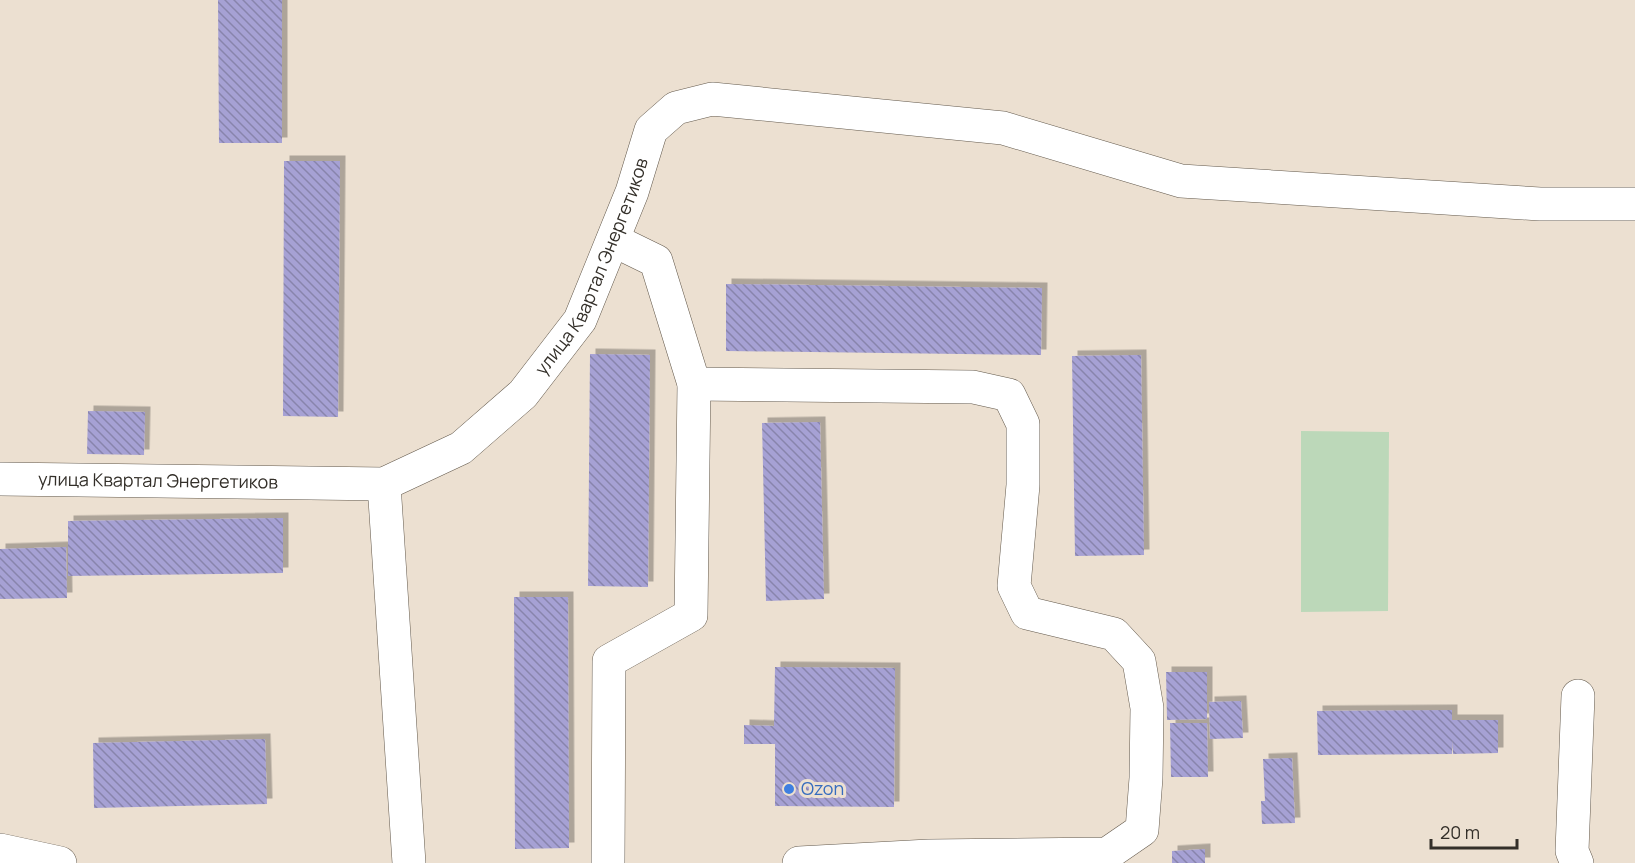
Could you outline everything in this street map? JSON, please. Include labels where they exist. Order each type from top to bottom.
[{"type":"street","name":"улица Квартал Энергетиков","points":[[0,479],[384,484],[461,448],[523,394],[580,320],[632,192],[651,130],[676,108],[711,99],[1003,128],[1181,181],[1540,204],[1635,204]]},
{"type":"street","points":[[608,863],[609,661],[691,615],[694,384],[656,261],[613,240]]},
{"type":"street","points":[[694,384],[973,387],[1009,394],[1023,424],[1023,485],[1014,586],[1027,613],[1114,634],[1139,661],[1147,708],[1146,778],[1142,830],[1107,854],[929,856],[800,863]]},
{"type":"street","points":[[384,484],[409,863]]},
{"type":"street","points":[[1577,863],[1572,851],[1578,696]]},
{"type":"street","points":[[0,850],[60,863]]},
{"type":"green space","points":[[1301,431],[1389,432],[1388,611],[1301,612]]},
{"type":"building","points":[[218,0],[282,0],[282,143],[219,143]]},
{"type":"building","points":[[284,161],[340,161],[338,417],[283,416]]},
{"type":"building","points":[[726,284],[1042,288],[1041,355],[726,351]]},
{"type":"building","points":[[590,354],[650,355],[648,587],[588,586]]},
{"type":"building","points":[[1141,355],[1144,555],[1075,556],[1072,356]]},
{"type":"building","points":[[88,411],[145,412],[144,455],[87,454]]},
{"type":"building","points":[[820,422],[824,599],[766,601],[762,423]]},
{"type":"building","points":[[283,518],[283,573],[68,576],[68,521]]},
{"type":"building","points":[[66,547],[67,598],[0,599],[0,549]]},
{"type":"building","points":[[514,597],[568,597],[569,848],[515,849]]},
{"type":"building","points":[[775,667],[895,668],[894,807],[775,806],[775,744],[744,744],[744,725],[774,726]]},
{"type":"building","points":[[1166,672],[1207,672],[1207,719],[1167,720]]},
{"type":"building","points":[[1241,701],[1243,738],[1210,739],[1209,702]]},
{"type":"building","points":[[1452,710],[1452,720],[1498,720],[1498,753],[1453,754],[1452,740],[1452,754],[1318,755],[1317,711]]},
{"type":"building","points":[[1170,723],[1207,723],[1208,777],[1171,777]]},
{"type":"building","points":[[265,739],[267,804],[94,808],[93,743]]},
{"type":"building","points":[[1292,758],[1295,823],[1262,824],[1261,801],[1265,801],[1263,759]]},
{"type":"building","points":[[1205,849],[1205,863],[1172,863],[1172,851]]},
{"type":"place","name":"Ozon","points":[[789,789]]}]
